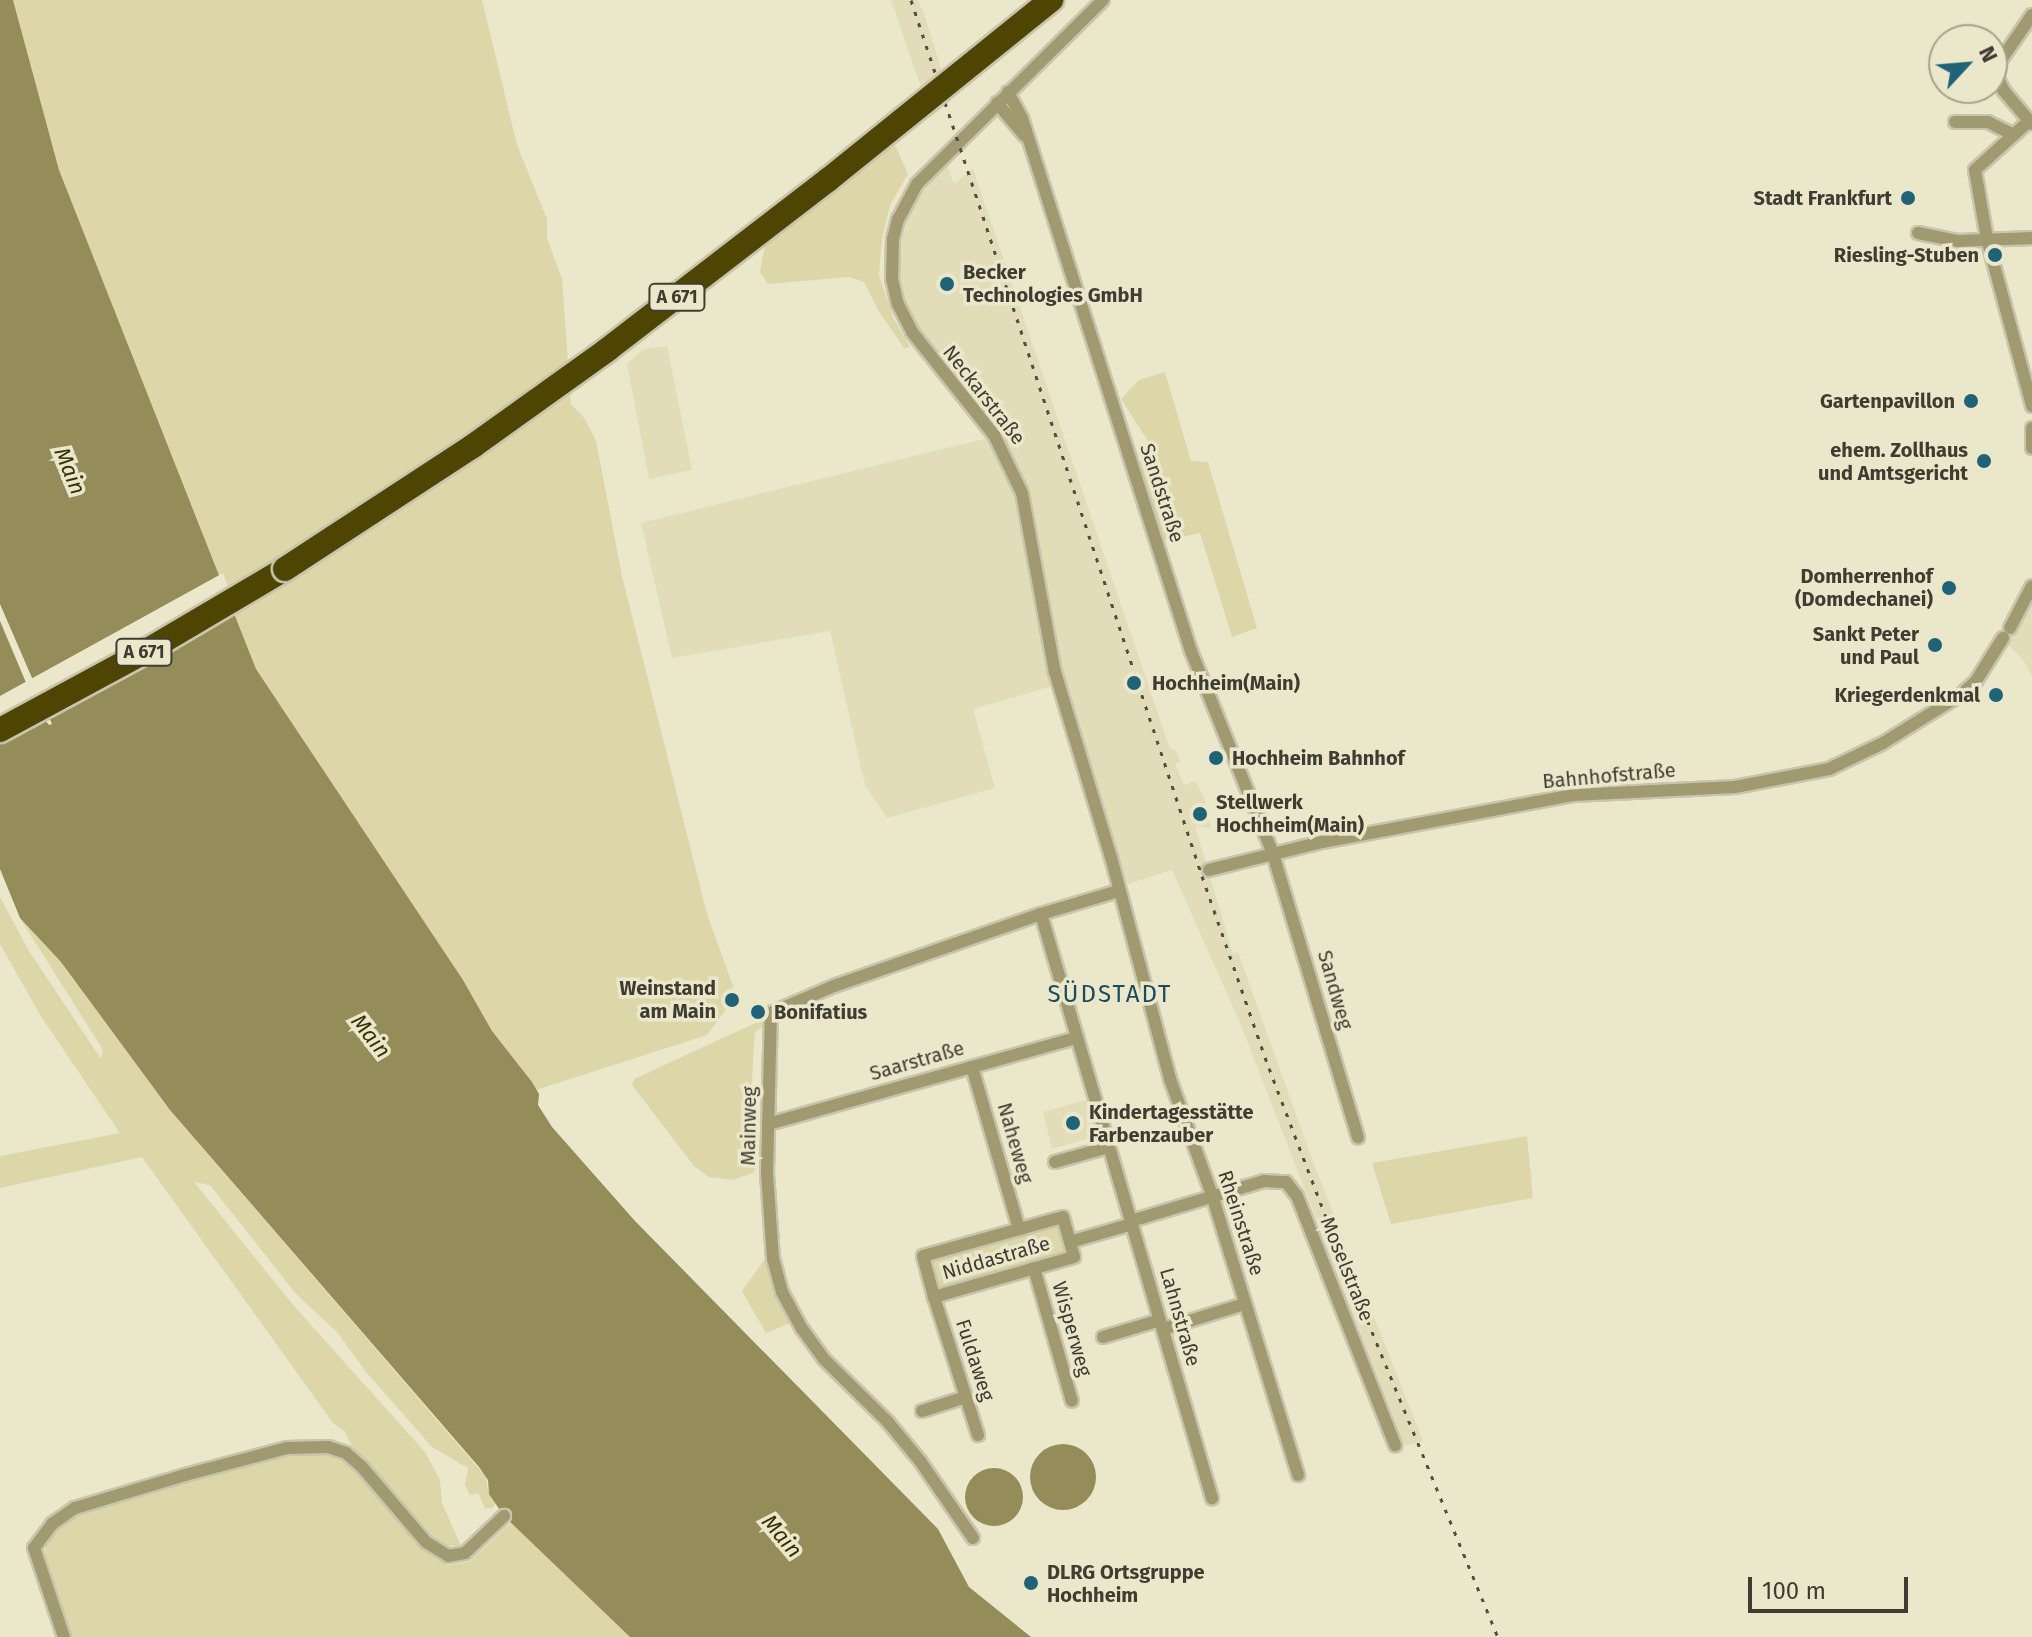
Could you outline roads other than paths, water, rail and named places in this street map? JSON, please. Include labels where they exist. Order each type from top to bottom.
[{"type":"highway","name":"A 671","points":[[0,714],[215,595],[480,423],[726,242],[1027,0]]},
{"type":"highway","name":"A 671","points":[[0,730],[221,608],[473,446],[751,241],[1051,0]]},
{"type":"street","name":"Neckarstraße","points":[[1103,0],[932,169],[906,201],[893,239],[892,279],[898,304],[912,332],[994,435],[1017,476],[1027,511],[1051,659],[1118,891]]},
{"type":"street","points":[[2008,50],[2032,15]]},
{"type":"street","name":"Sandstraße","points":[[1008,92],[1022,118],[1191,651],[1273,854]]},
{"type":"street","points":[[2008,96],[2030,122],[1975,167],[1987,239],[2032,406]]},
{"type":"street","name":"Sandstraße","points":[[997,103],[1027,139]]},
{"type":"street","points":[[1955,122],[1988,122],[2013,135]]},
{"type":"street","points":[[1918,233],[1958,241],[2032,238]]},
{"type":"street","points":[[2032,428],[2032,448]]},
{"type":"street","name":"Bahnhofstraße","points":[[1209,870],[1273,854],[1573,795],[1735,787],[1829,769],[1883,743],[1951,701],[1976,681],[2032,586]]},
{"type":"street","name":"Sandweg","points":[[1273,854],[1358,1138]]},
{"type":"street","name":"Mainweg","points":[[973,1538],[920,1461],[880,1414],[824,1359],[802,1329],[782,1292],[773,1259],[768,1124],[771,1013],[834,986],[1041,914],[1118,891]]},
{"type":"street","name":"Rheinstraße","points":[[1118,891],[1170,1079],[1212,1195],[1298,1475]]},
{"type":"street","name":"Lahnstraße","points":[[1041,914],[1212,1498]]},
{"type":"street","name":"Saarstraße","points":[[768,1124],[1077,1038]]},
{"type":"street","name":"Naheweg","points":[[972,1067],[1019,1229]]},
{"type":"street","points":[[1055,1162],[1109,1147]]},
{"type":"street","name":"Moselstraße","points":[[1131,1222],[1212,1195],[1276,1179],[1292,1188],[1395,1445]]},
{"type":"street","name":"Niddastraße","points":[[1063,1217],[1070,1242],[1074,1257],[934,1297],[923,1256],[1063,1217]]},
{"type":"street","name":"Niddastraße","points":[[1070,1242],[1131,1222]]},
{"type":"street","name":"Wisperweg","points":[[1034,1268],[1072,1401]]},
{"type":"street","name":"Fuldaweg","points":[[934,1297],[978,1435]]},
{"type":"street","name":"Wisperweg","points":[[1103,1337],[1245,1304]]},
{"type":"street","points":[[922,1411],[966,1397]]},
{"type":"street","points":[[64,1637],[34,1548],[52,1524],[75,1508],[185,1475],[287,1448],[328,1447],[346,1453],[362,1467],[426,1542],[448,1556],[465,1553],[504,1516]]},
{"type":"water","name":"Main","points":[[0,0],[13,0],[59,170],[256,669],[463,980],[492,1031],[532,1082],[539,1094],[538,1105],[552,1127],[635,1221],[938,1529],[969,1587],[1031,1637],[630,1637],[504,1516],[489,1494],[488,1480],[479,1467],[170,1110],[61,962],[20,918],[0,869],[0,621],[44,719],[49,725],[52,724],[0,604]]},
{"type":"water","points":[[1063,1444],[1086,1454],[1096,1477],[1086,1500],[1063,1510],[1040,1500],[1030,1477],[1040,1454]]},
{"type":"water","points":[[994,1468],[1005,1470],[1014,1477],[1021,1486],[1021,1508],[1014,1517],[1005,1524],[994,1526],[983,1524],[974,1517],[967,1508],[965,1497],[967,1486],[974,1477],[983,1470]]},
{"type":"railway","points":[[911,0],[1202,876],[1269,1068],[1340,1254],[1498,1637]]},
{"type":"place","name":"Stadt Frankfurt","points":[[1908,198]]},
{"type":"place","name":"Riesling-Stuben","points":[[1995,255]]},
{"type":"place","name":"Becker Technologies GmbH","points":[[947,284]]},
{"type":"place","name":"Gartenpavillon","points":[[1971,401]]},
{"type":"place","name":"ehem. Zollhaus und Amtsgericht","points":[[1984,461]]},
{"type":"place","name":"Domherrenhof (Domdechanei)","points":[[1949,588]]},
{"type":"place","name":"Sankt Peter und Paul","points":[[1935,645]]},
{"type":"place","name":"Hochheim(Main)","points":[[1134,683]]},
{"type":"place","name":"Kriegerdenkmal","points":[[1996,695]]},
{"type":"place","name":"Hochheim Bahnhof","points":[[1216,758]]},
{"type":"place","name":"Stellwerk Hochheim(Main)","points":[[1200,814]]},
{"type":"place","name":"Weinstand am Main","points":[[732,1000]]},
{"type":"place","name":"Bonifatius","points":[[758,1012]]},
{"type":"place","name":"Kindertagesstätte Farbenzauber","points":[[1073,1123]]},
{"type":"place","name":"DLRG Ortsgruppe Hochheim","points":[[1031,1583]]},
{"type":"district","name":"SÜDSTADT","points":[[1110,995]]}]
